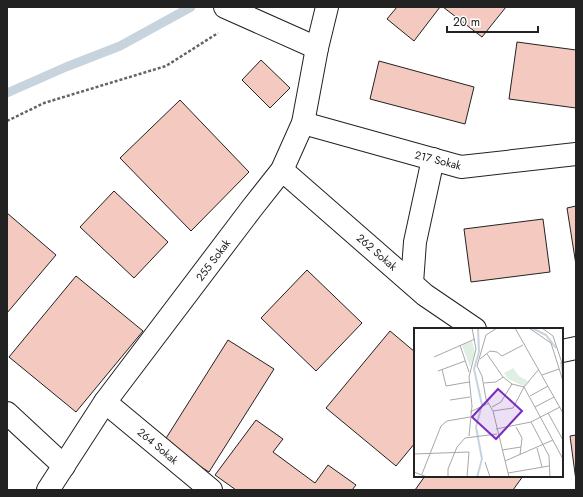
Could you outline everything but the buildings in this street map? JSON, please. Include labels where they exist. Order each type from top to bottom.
[{"type":"street","name":"255 Sokak","points":[[48,490],[105,402],[282,170],[303,124],[317,48],[327,7]]},
{"type":"street","points":[[234,11],[317,48]]},
{"type":"street","name":"217 Sokak","points":[[303,124],[461,167],[576,154]]},
{"type":"street","points":[[412,283],[415,242],[433,159]]},
{"type":"street","name":"262 Sokak","points":[[282,170],[425,295],[474,328]]},
{"type":"street","points":[[563,351],[576,348]]},
{"type":"street","name":"264 Sokak","points":[[105,402],[211,490]]},
{"type":"street","points":[[7,413],[64,466]]},
{"type":"path","points":[[7,121],[44,103],[166,66],[215,35],[234,11]]},
{"type":"waterway","points":[[7,93],[66,67],[120,46],[191,7]]}]
